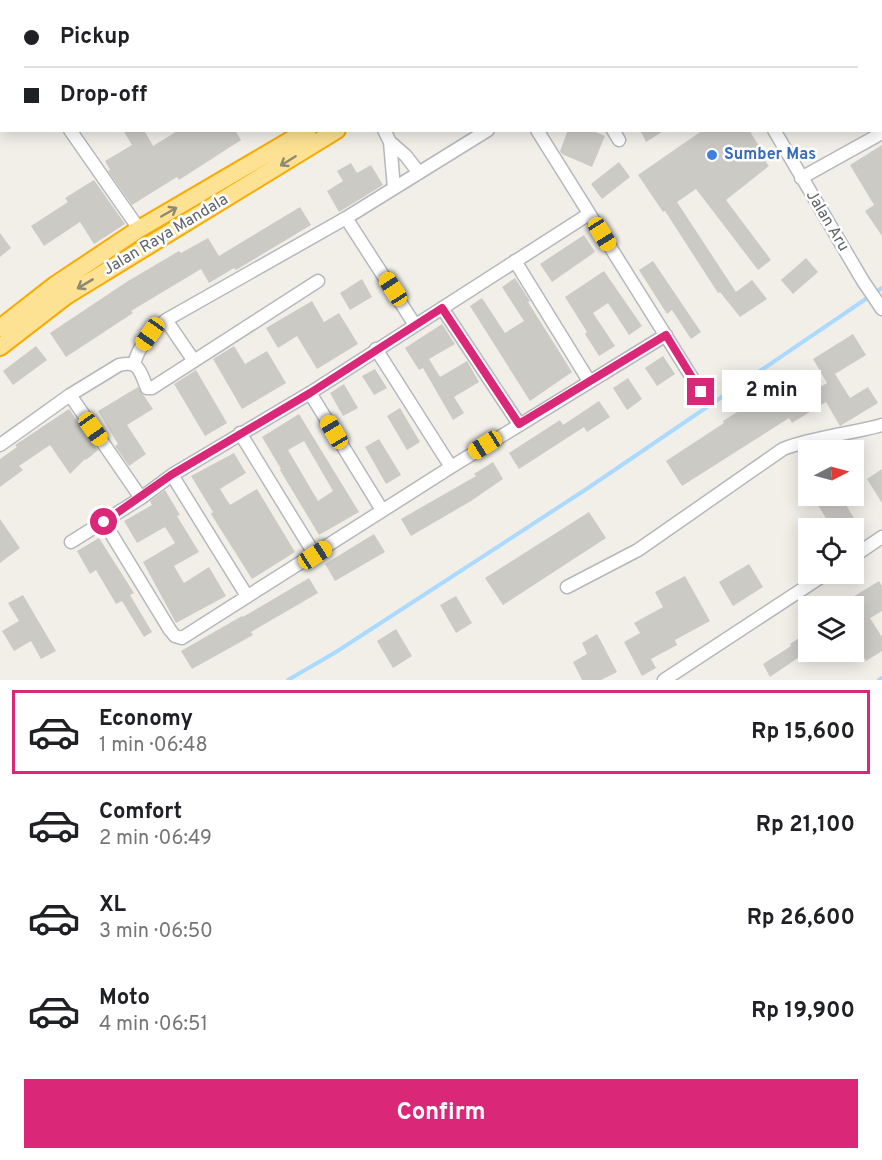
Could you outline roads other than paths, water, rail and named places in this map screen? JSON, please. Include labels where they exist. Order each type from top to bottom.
[{"type":"highway","name":"Jalan Raya Mandala","points":[[0,328],[55,285],[139,229],[305,132]]},
{"type":"highway","name":"Jalan Raya Mandala","points":[[0,347],[66,296],[334,132]]},
{"type":"highway","points":[[212,186],[223,201]]},
{"type":"street","points":[[71,132],[139,229]]},
{"type":"street","points":[[385,132],[390,142],[394,188]]},
{"type":"street","points":[[134,364],[137,353],[150,334],[166,320],[346,218],[485,132]]},
{"type":"street","points":[[538,132],[701,392]]},
{"type":"street","name":"Jalan Aru","points":[[775,132],[882,309]]},
{"type":"street","points":[[801,178],[882,133]]},
{"type":"street","points":[[390,142],[406,156],[419,173]]},
{"type":"street","points":[[71,542],[141,498],[171,475],[310,393],[589,214]]},
{"type":"street","points":[[346,218],[416,325]]},
{"type":"street","points":[[515,261],[588,381]]},
{"type":"street","points":[[0,445],[70,395],[119,365],[128,363],[138,367],[148,389],[318,281]]},
{"type":"street","points":[[442,308],[519,424]]},
{"type":"street","points":[[166,320],[194,361]]},
{"type":"street","points":[[104,522],[175,636],[182,638],[519,424],[666,335]]},
{"type":"street","points":[[376,350],[451,467]]},
{"type":"street","points":[[310,393],[382,510]]},
{"type":"street","points":[[70,395],[141,498]]},
{"type":"street","points":[[567,587],[638,550],[783,449],[801,442],[882,425]]},
{"type":"street","points":[[240,433],[315,555]]},
{"type":"street","points":[[171,475],[247,597]]},
{"type":"street","points":[[864,549],[882,537]]},
{"type":"street","points":[[664,680],[810,584]]},
{"type":"waterway","points":[[288,680],[336,652],[588,488],[882,288]]},
{"type":"place","name":"Sumber Mas","points":[[712,155]]}]
